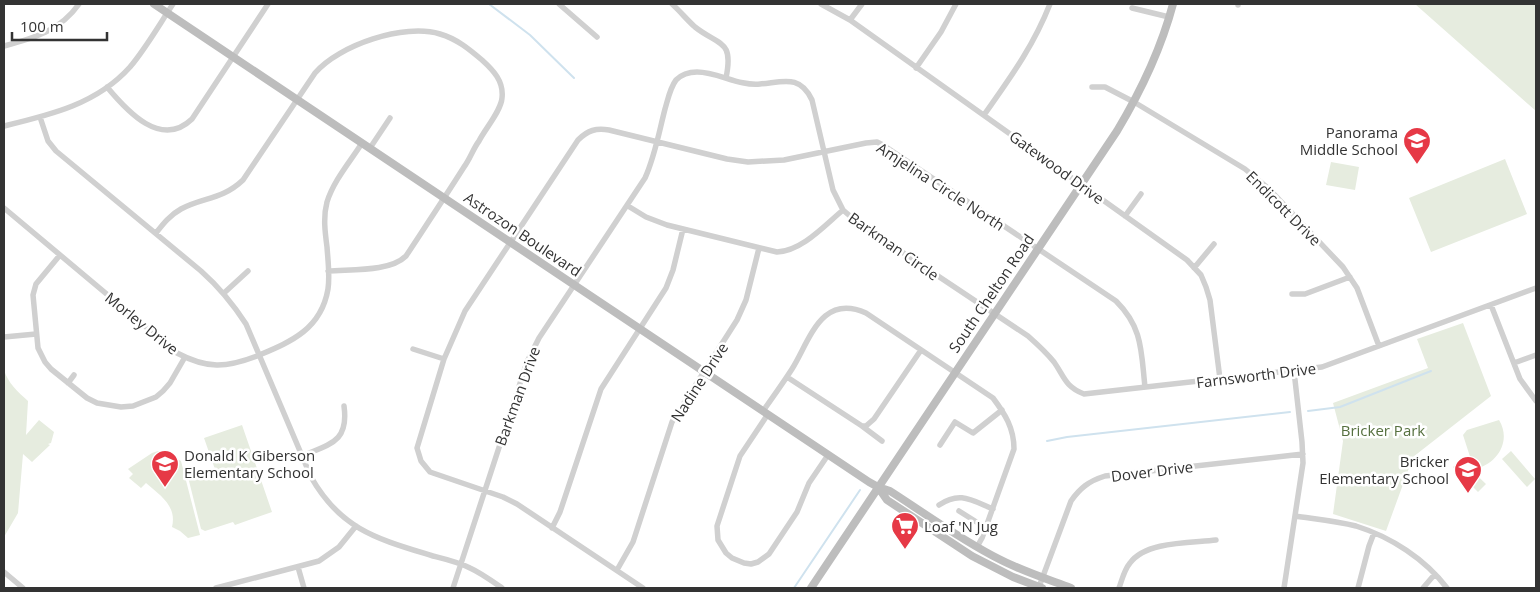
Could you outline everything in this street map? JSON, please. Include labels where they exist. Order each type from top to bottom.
[{"type":"main road","name":"Astrozon Boulevard","points":[[154,4],[878,487],[890,491],[977,547],[1017,568],[1071,588]]},
{"type":"main road","name":"South Chelton Road","points":[[811,588],[1117,131],[1154,61],[1173,4]]},
{"type":"main road","name":"Astrozon Boulevard","points":[[878,487],[886,500],[972,556],[1004,573],[1041,588]]},
{"type":"street","points":[[4,46],[52,30],[68,18],[79,4]]},
{"type":"street","points":[[4,126],[75,106],[107,87],[139,55],[173,4]]},
{"type":"street","points":[[107,87],[127,109],[152,126],[165,130],[179,128],[192,119],[268,4]]},
{"type":"street","points":[[558,4],[597,37]]},
{"type":"street","points":[[672,4],[695,27],[723,44],[729,60],[726,78]]},
{"type":"street","name":"Gatewood Drive","points":[[821,4],[850,20],[1187,260],[1201,276],[1210,300],[1220,379]]},
{"type":"street","points":[[850,20],[862,4]]},
{"type":"street","points":[[916,68],[941,32],[956,4]]},
{"type":"street","points":[[984,115],[1025,57],[1050,4]]},
{"type":"street","points":[[1132,8],[1169,17]]},
{"type":"street","points":[[156,233],[167,220],[182,209],[220,196],[236,186],[249,172],[315,73],[330,59],[375,38],[414,32],[438,33],[460,43],[494,70],[500,83],[503,98],[501,103],[444,198],[401,261],[388,266],[328,271]]},
{"type":"street","name":"Barkman Circle","points":[[656,142],[670,93],[676,80],[686,74],[692,72],[707,73],[754,84],[791,81],[801,85],[810,94],[833,190],[843,210],[857,222],[994,314]]},
{"type":"street","name":"Endicott Drive","points":[[1092,87],[1105,87],[1134,102],[1245,169],[1256,178],[1343,267],[1357,288],[1380,346]]},
{"type":"street","points":[[40,117],[51,146],[156,233],[224,293],[246,324],[302,456],[325,500],[341,516],[365,532],[386,541],[472,568],[502,588]]},
{"type":"street","points":[[370,148],[390,118]]},
{"type":"street","name":"Amjelina Circle North","points":[[643,588],[510,500],[430,472],[420,462],[418,455],[419,440],[444,359],[470,301],[578,140],[588,131],[602,129],[748,162],[784,160],[877,142],[1116,301],[1126,311],[1138,331],[1145,387]]},
{"type":"street","name":"Barkman Drive","points":[[453,588],[527,362],[539,338],[628,206],[648,171],[656,142]]},
{"type":"street","name":"Morley Drive","points":[[4,208],[171,348],[185,357],[206,365],[226,366],[245,361],[294,339],[308,328],[319,313],[326,296],[328,271],[325,221],[327,202],[335,184],[362,143]]},
{"type":"street","points":[[1125,216],[1141,194]]},
{"type":"street","points":[[628,206],[653,220],[683,229],[784,252],[797,247],[843,210]]},
{"type":"street","points":[[552,528],[560,512],[601,389],[661,296],[669,280],[683,229]]},
{"type":"street","points":[[1194,268],[1214,244]]},
{"type":"street","name":"Nadine Drive","points":[[617,570],[633,542],[672,422],[733,329],[742,309],[760,248]]},
{"type":"street","points":[[60,255],[39,279],[34,289],[36,334],[38,348],[44,362],[68,383],[87,398],[97,403],[121,407],[133,406],[156,397],[170,383],[185,357]]},
{"type":"street","points":[[224,293],[248,271]]},
{"type":"street","points":[[1292,294],[1306,294],[1350,278]]},
{"type":"street","name":"Farnsworth Drive","points":[[994,314],[1028,336],[1042,348],[1074,390],[1084,394],[1095,394],[1322,367],[1536,288]]},
{"type":"street","points":[[1491,305],[1520,379],[1536,400]]},
{"type":"street","points":[[828,455],[809,482],[797,512],[770,554],[751,564],[732,558],[726,553],[718,540],[717,526],[740,456],[815,327],[825,315],[838,309],[852,309],[866,313],[994,398],[1012,428],[1014,449],[986,528],[977,547]]},
{"type":"street","points":[[4,337],[36,334]]},
{"type":"street","points":[[413,349],[444,359]]},
{"type":"street","points":[[862,426],[866,426],[874,419],[921,350]]},
{"type":"street","points":[[1514,363],[1536,355]]},
{"type":"street","points":[[1284,588],[1303,454],[1294,371]]},
{"type":"street","points":[[68,383],[74,375]]},
{"type":"street","points":[[787,376],[882,441]]},
{"type":"street","points":[[302,456],[337,439],[346,421],[344,406]]},
{"type":"street","points":[[940,445],[955,422],[973,433],[1002,410]]},
{"type":"street","name":"Dover Drive","points":[[1041,588],[1042,578],[1071,501],[1077,492],[1094,480],[1104,476],[1303,454]]},
{"type":"street","points":[[939,505],[955,497],[993,509]]},
{"type":"street","points":[[959,511],[986,528]]},
{"type":"street","points":[[1295,516],[1337,522],[1374,533],[1407,551],[1435,574],[1447,588]]},
{"type":"street","points":[[216,588],[298,567],[326,557],[344,542],[356,526]]},
{"type":"street","points":[[1358,588],[1374,533]]},
{"type":"street","points":[[1119,588],[1130,563],[1144,552],[1155,547],[1216,540]]},
{"type":"street","points":[[298,567],[304,588]]},
{"type":"street","points":[[4,572],[23,588]]},
{"type":"street","points":[[1423,588],[1435,574]]},
{"type":"green space","points":[[1415,4],[1536,4],[1536,111]]},
{"type":"green space","points":[[1505,159],[1527,214],[1431,252],[1409,198]]},
{"type":"green space","points":[[1331,162],[1359,167],[1355,190],[1326,185]]},
{"type":"green space","name":"Bricker Park","points":[[1463,323],[1491,396],[1413,457],[1386,531],[1333,514],[1343,441],[1333,403],[1428,368],[1417,339]]},
{"type":"green space","points":[[4,370],[17,391],[28,401],[26,435],[39,420],[54,432],[51,443],[48,444],[50,445],[32,462],[23,454],[18,513],[4,537]]},
{"type":"green space","points":[[1499,420],[1504,436],[1500,451],[1489,463],[1474,469],[1463,435],[1467,430]]},
{"type":"green space","points":[[242,425],[272,512],[235,525],[233,522],[205,531],[201,529],[188,477],[209,473],[217,475],[204,438]]},
{"type":"green space","points":[[158,451],[166,452],[181,461],[200,535],[188,538],[172,527],[172,513],[166,502],[146,483],[141,488],[129,478],[133,474],[128,469]]},
{"type":"green space","points":[[1511,451],[1535,479],[1527,487],[1502,459]]},
{"type":"green space","points":[[1461,460],[1486,484],[1478,492],[1453,467]]},
{"type":"waterway","points":[[489,4],[530,35],[574,78]]},
{"type":"waterway","points":[[1308,411],[1340,407],[1431,371]]},
{"type":"waterway","points":[[1047,441],[1067,437],[1290,412]]},
{"type":"waterway","points":[[794,588],[860,490]]},
{"type":"place","name":"Panorama Middle School","points":[[1417,165]]},
{"type":"place","name":"Donald K Giberson Elementary School","points":[[165,488]]},
{"type":"place","name":"Bricker Elementary School","points":[[1468,494]]},
{"type":"place","name":"Loaf 'N Jug","points":[[905,550]]}]
